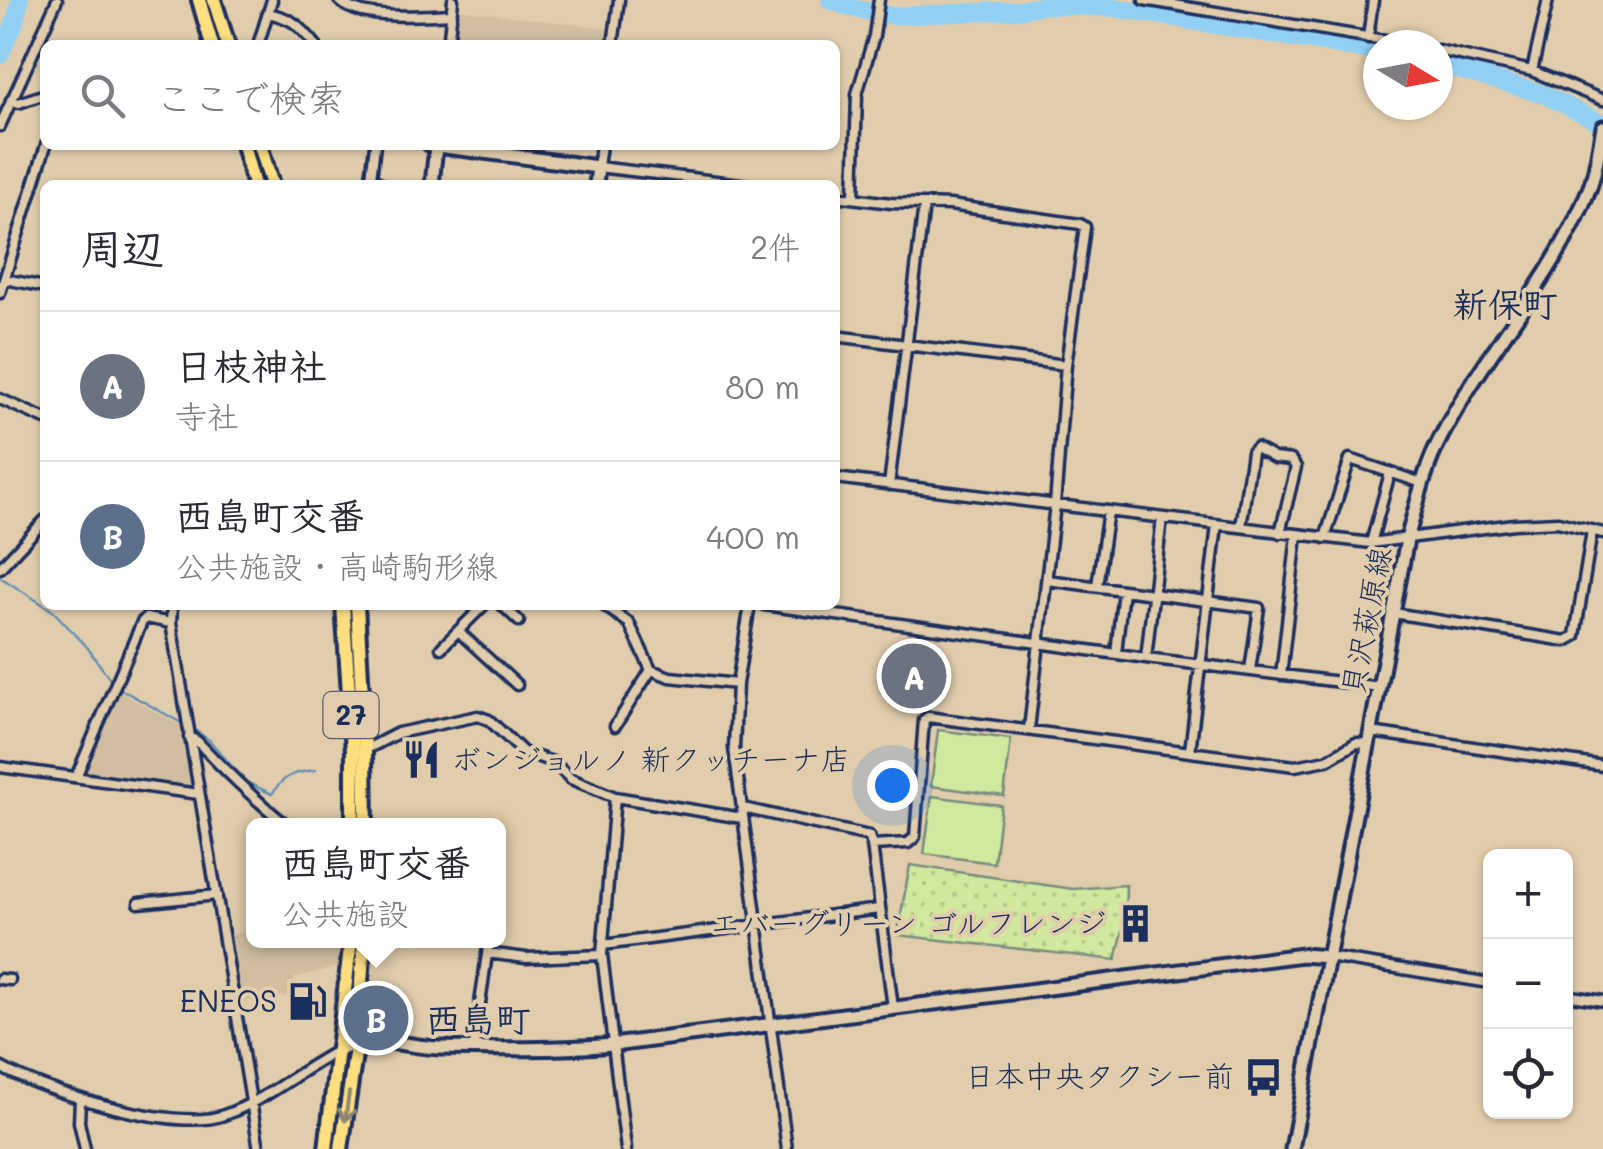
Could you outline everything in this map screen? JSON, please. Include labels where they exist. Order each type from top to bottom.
[{"type":"main road","points":[[199,0],[211,40]]},
{"type":"main road","points":[[214,0],[226,40]]},
{"type":"main road","points":[[244,150],[252,180]]},
{"type":"main road","points":[[262,150],[270,180]]},
{"type":"main road","name":"27","points":[[343,610],[352,818]]},
{"type":"main road","name":"27","points":[[357,610],[366,818]]},
{"type":"main road","points":[[326,1149],[349,948]]},
{"type":"main road","points":[[341,1149],[357,1041],[363,948]]},
{"type":"street","points":[[0,126],[57,0]]},
{"type":"street","points":[[259,40],[272,0]]},
{"type":"street","points":[[339,0],[346,8],[385,15],[452,14]]},
{"type":"street","points":[[449,40],[453,0]]},
{"type":"street","points":[[614,40],[619,0]]},
{"type":"street","points":[[854,198],[857,94],[880,0]]},
{"type":"street","points":[[1144,0],[1363,37]]},
{"type":"street","points":[[1369,30],[1373,0]]},
{"type":"street","points":[[1532,70],[1548,0]]},
{"type":"street","points":[[267,13],[299,23],[312,40]]},
{"type":"street","points":[[1453,53],[1532,70],[1603,100]]},
{"type":"street","points":[[11,100],[19,103],[40,96]]},
{"type":"street","name":"貝沢萩原線","points":[[1292,1149],[1407,539],[1422,483],[1442,434],[1556,255],[1590,185],[1603,127]]},
{"type":"street","points":[[0,293],[44,150]]},
{"type":"street","points":[[375,150],[371,178],[375,180]]},
{"type":"street","points":[[432,180],[434,150]]},
{"type":"street","points":[[473,150],[710,180]]},
{"type":"street","points":[[597,180],[600,150]]},
{"type":"street","points":[[840,197],[950,205],[1080,224],[1085,228],[1066,365],[1055,505],[1029,730]]},
{"type":"street","points":[[889,484],[924,205]]},
{"type":"street","points":[[5,279],[40,286]]},
{"type":"street","points":[[840,337],[1066,365]]},
{"type":"street","points":[[0,399],[40,417]]},
{"type":"street","points":[[1240,527],[1252,452],[1256,448],[1274,458],[1292,460],[1296,467],[1280,533]]},
{"type":"street","points":[[1325,538],[1350,459],[1422,483]]},
{"type":"street","points":[[1371,543],[1390,472]]},
{"type":"street","points":[[840,479],[1371,543],[1558,522],[1603,533]]},
{"type":"street","points":[[1097,586],[1108,511]]},
{"type":"street","points":[[1146,658],[1162,518]]},
{"type":"street","points":[[0,568],[40,525]]},
{"type":"street","points":[[1190,751],[1217,525]]},
{"type":"street","points":[[1393,613],[1566,640],[1575,636],[1592,531]]},
{"type":"street","points":[[1281,676],[1297,535]]},
{"type":"street","points":[[1047,580],[1260,608],[1250,670]]},
{"type":"street","points":[[1116,653],[1123,590]]},
{"type":"street","points":[[172,610],[189,736],[259,1149]]},
{"type":"street","points":[[440,648],[479,610]]},
{"type":"street","points":[[507,610],[518,621]]},
{"type":"street","points":[[610,610],[629,623],[651,670],[670,677],[736,684]]},
{"type":"street","points":[[749,610],[736,684],[739,694],[734,748],[787,1149]]},
{"type":"street","points":[[801,610],[1380,687]]},
{"type":"street","points":[[76,778],[142,622],[146,618],[171,623]]},
{"type":"street","points":[[459,632],[517,685]]},
{"type":"street","points":[[616,726],[651,670]]},
{"type":"street","points":[[365,750],[398,734],[478,716],[489,720],[523,752],[553,762],[571,779],[615,797],[869,836],[893,1008]]},
{"type":"street","points":[[872,844],[908,844],[915,837],[924,720],[928,717],[1296,766],[1327,760],[1370,738],[1603,766]]},
{"type":"street","points":[[189,736],[242,790],[280,818]]},
{"type":"street","points":[[0,767],[199,794]]},
{"type":"street","points":[[615,797],[602,950],[626,1149]]},
{"type":"street","points":[[139,903],[217,895]]},
{"type":"street","points":[[487,953],[526,958],[602,950],[879,909]]},
{"type":"street","points":[[474,1046],[488,948]]},
{"type":"street","points":[[0,1067],[80,1100],[194,1120],[222,1116],[251,1104],[357,1041],[438,1048],[564,1050],[1302,955],[1483,982]]},
{"type":"street","points":[[1573,996],[1603,1001]]},
{"type":"street","points":[[80,1100],[79,1122],[85,1149]]},
{"type":"shaded area","points":[[458,9],[609,29],[608,40],[455,40]]},
{"type":"shaded area","points":[[117,691],[180,725],[190,783],[186,788],[84,774]]},
{"type":"shaded area","points":[[246,931],[246,948],[339,948],[338,967],[294,978],[297,995],[239,1002],[229,935]]},
{"type":"green space","points":[[938,730],[1011,739],[1004,796],[931,786]]},
{"type":"green space","points":[[932,796],[1001,805],[994,863],[924,854]]},
{"type":"green space","name":"エバーグリーン ゴルフレンジ","points":[[910,865],[1073,889],[1126,885],[1125,921],[1116,960],[897,935]]},
{"type":"waterway","points":[[0,55],[20,0]]},
{"type":"waterway","points":[[830,0],[894,16],[1018,10],[1045,5],[1115,8],[1363,49]]},
{"type":"waterway","points":[[1453,68],[1543,94],[1603,124]]},
{"type":"waterway","points":[[0,577],[40,603]]},
{"type":"waterway","points":[[51,610],[87,647],[112,682]]},
{"type":"waterway","points":[[117,687],[185,725]]},
{"type":"waterway","points":[[192,728],[209,740],[246,782],[272,794],[290,776],[316,770]]},
{"type":"place","name":"日枝神社","points":[[914,676]]},
{"type":"place","name":"ボンジョルノ 新クッチーナ店","points":[[421,760]]},
{"type":"place","name":"エバーグリーン ゴルフレンジ","points":[[1136,924]]},
{"type":"place","name":"ENEOS","points":[[307,1002]]},
{"type":"place","name":"西島町交番","points":[[376,1018]]},
{"type":"place","name":"日本中央タクシー前","points":[[1264,1077]]},
{"type":"district","name":"新保町","points":[[1505,305]]},
{"type":"district","name":"西島町","points":[[478,1020]]}]
